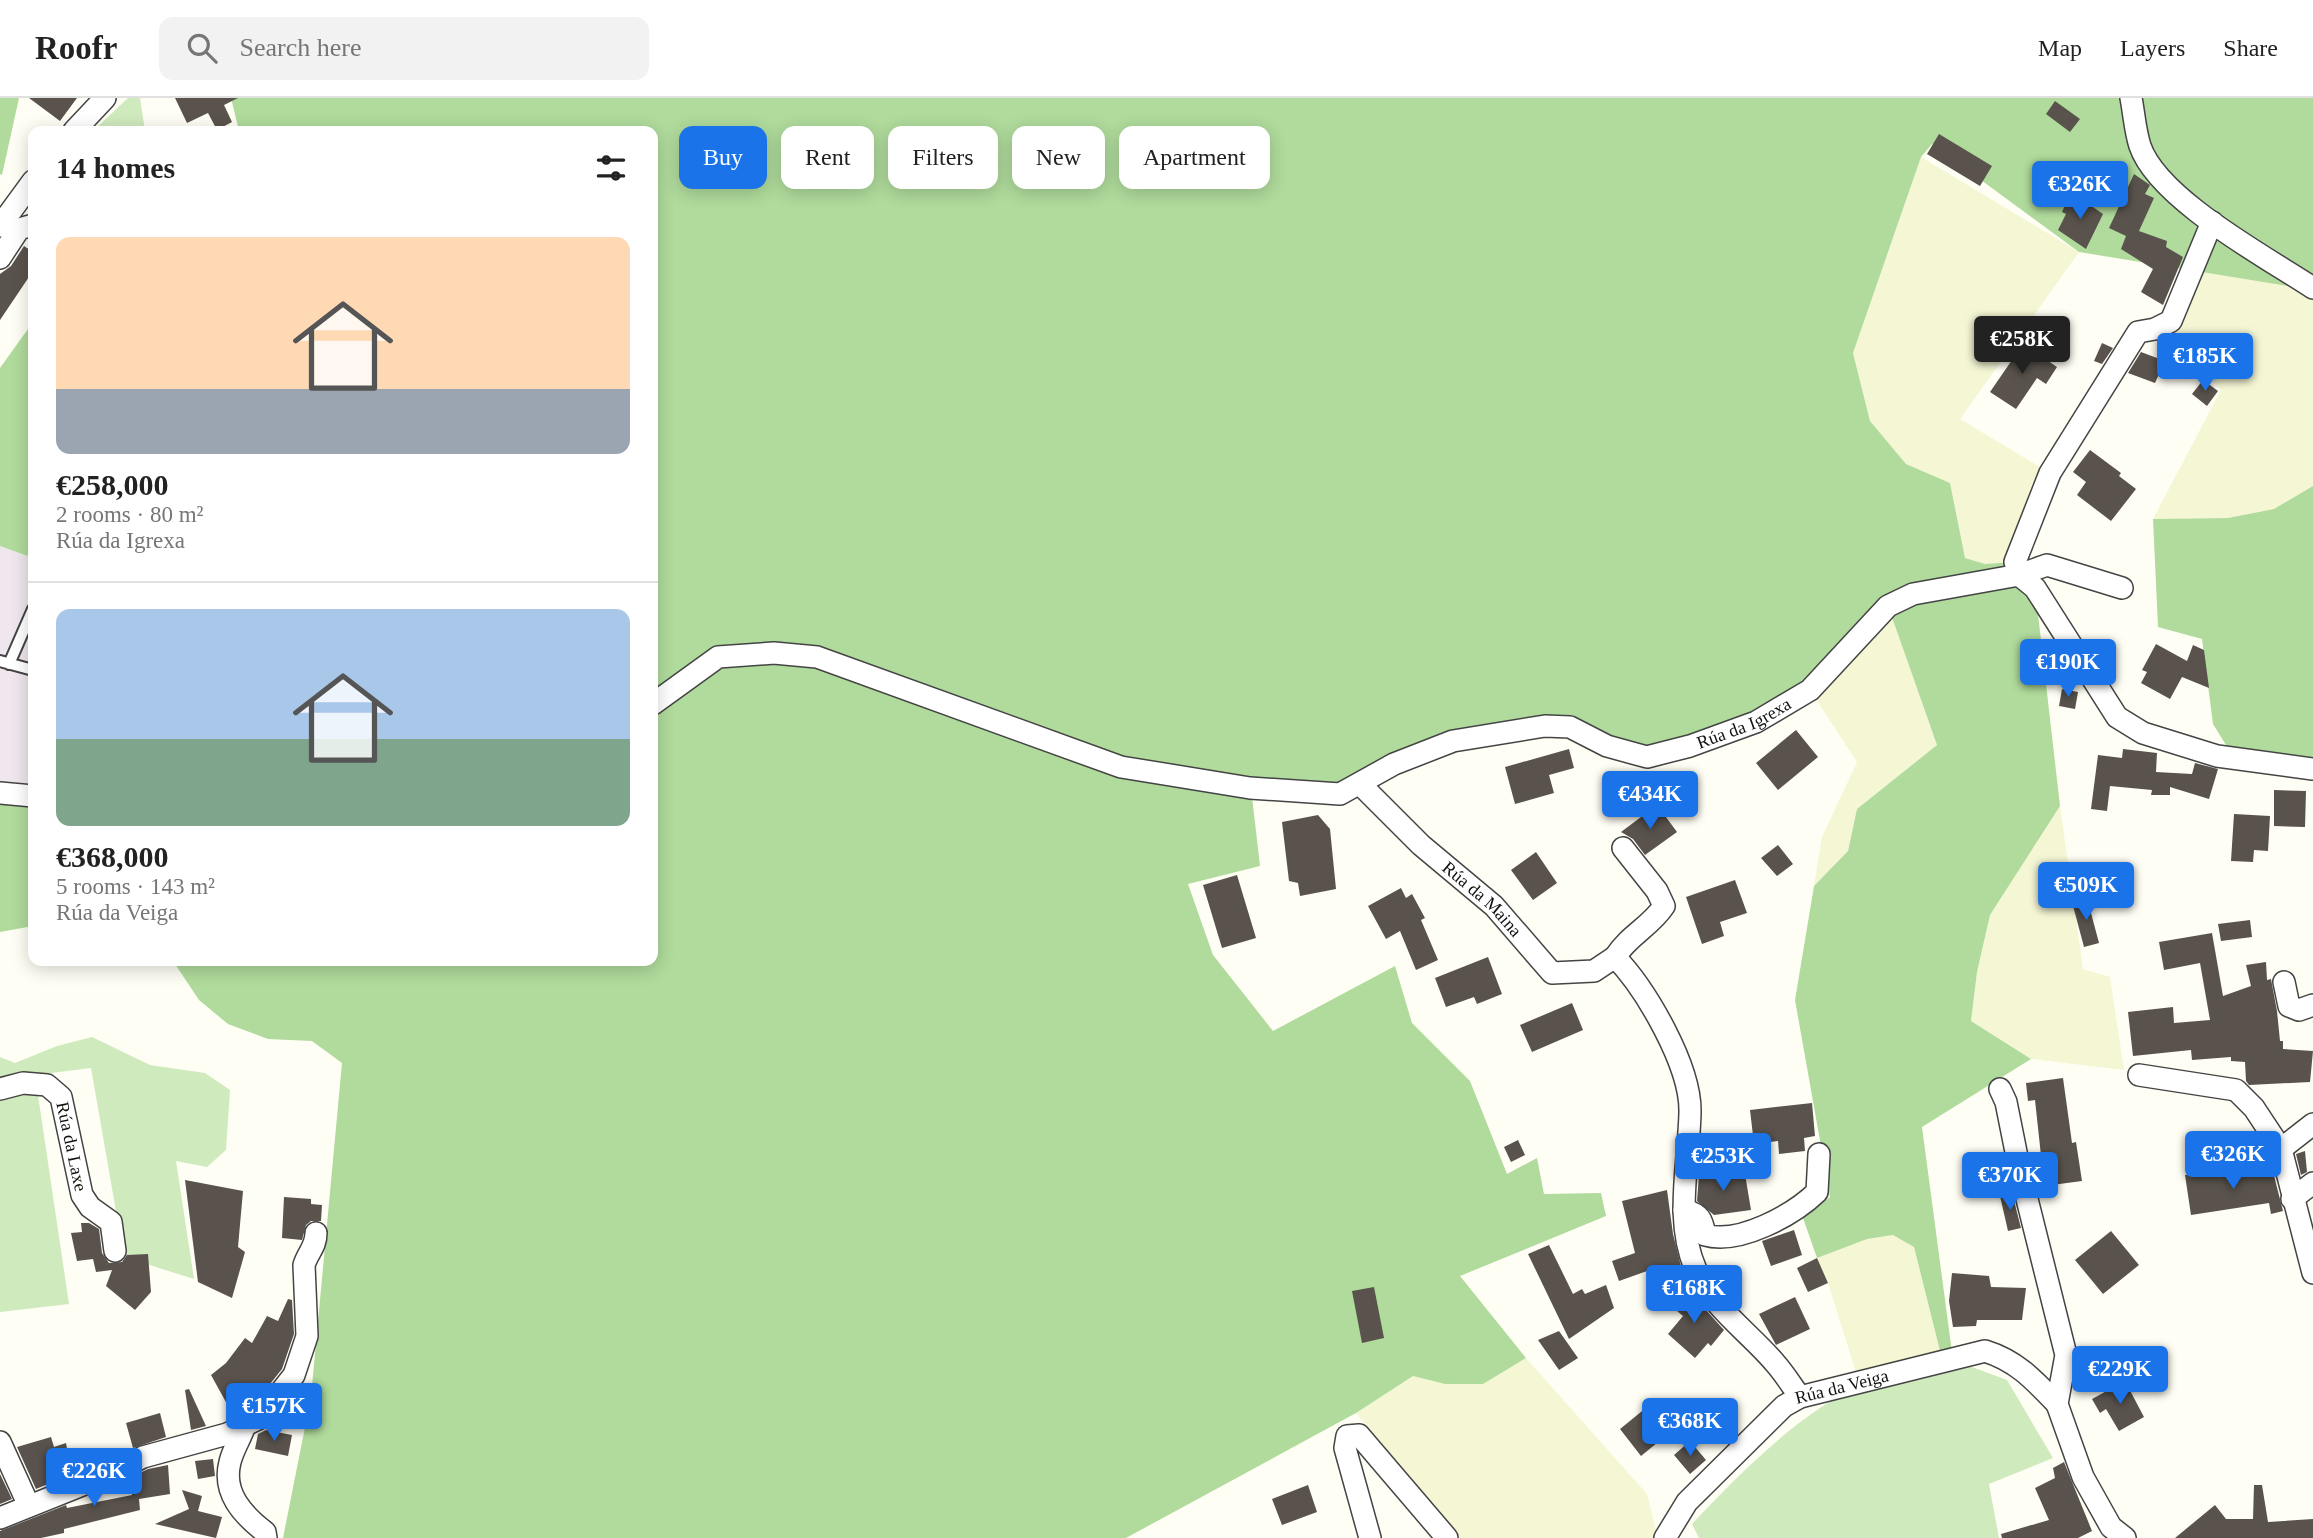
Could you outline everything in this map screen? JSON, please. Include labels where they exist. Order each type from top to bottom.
[{"type":"street","points":[[2131,98],[2140,147],[2161,180],[2212,222],[2313,288]]},
{"type":"street","points":[[79,126],[103,99]]},
{"type":"street","points":[[0,226],[28,188]]},
{"type":"street","points":[[2212,222],[2171,321],[2155,329],[2138,332],[2050,473],[2015,562],[2019,575],[2035,588],[2117,717],[2143,733],[2217,756],[2313,769]]},
{"type":"street","points":[[0,258],[19,229],[28,226]]},
{"type":"street","name":"Rúa da Igrexa","points":[[658,700],[718,657],[774,653],[817,657],[1121,767],[1250,788],[1340,794],[1394,764],[1453,741],[1545,726],[1570,727],[1607,746],[1647,757],[1690,746],[1756,722],[1810,690],[1888,606],[1913,594],[2019,575],[2047,565],[2122,588]]},
{"type":"street","name":"Rúa da Maina","points":[[1360,784],[1421,845],[1494,906],[1552,973],[1594,971],[1615,957],[1624,943],[1650,923],[1664,906],[1657,891],[1623,848]]},
{"type":"street","points":[[0,793],[28,796]]},
{"type":"street","points":[[1615,957],[1632,975],[1682,1067],[1690,1109],[1684,1210],[1686,1238],[1696,1271],[1710,1296],[1776,1363],[1800,1397]]},
{"type":"street","points":[[2284,982],[2289,1006],[2299,1010],[2313,1005]]},
{"type":"street","points":[[2138,1075],[2236,1090],[2254,1108],[2281,1149],[2313,1273]]},
{"type":"street","name":"Rúa da Laxe","points":[[0,1089],[23,1083],[47,1085],[61,1097],[82,1195],[90,1207],[111,1222],[115,1251]]},
{"type":"street","points":[[2000,1089],[2006,1102],[2019,1167],[2067,1355],[2057,1404],[2083,1477],[2111,1527],[2125,1538]]},
{"type":"street","points":[[2281,1149],[2313,1124]]},
{"type":"street","points":[[1684,1210],[1696,1213],[1702,1219],[1705,1235],[1716,1238],[1778,1220],[1792,1213],[1817,1192],[1819,1154]]},
{"type":"street","points":[[2292,1199],[2313,1183]]},
{"type":"street","points":[[0,1518],[112,1473],[143,1457],[228,1434],[260,1418],[293,1375],[307,1336],[304,1265],[306,1255],[314,1248],[316,1233]]},
{"type":"street","name":"Rúa da Veiga","points":[[1665,1538],[1687,1502],[1784,1406],[1800,1397],[1875,1381],[1985,1351],[2008,1358],[2029,1374],[2057,1404]]},
{"type":"street","points":[[245,1425],[230,1462],[232,1497],[244,1516],[265,1532],[266,1538]]},
{"type":"street","points":[[1370,1538],[1345,1448],[1347,1437],[1359,1435],[1447,1538]]},
{"type":"street","points":[[0,1442],[29,1506]]},
{"type":"lane","points":[[28,618],[5,662],[28,669]]},
{"type":"shaded area","points":[[0,546],[28,556],[28,796],[0,793]]},
{"type":"green space","points":[[0,98],[19,98],[2,175],[0,174]]},
{"type":"green space","points":[[128,98],[140,98],[144,126],[98,126]]},
{"type":"green space","points":[[231,98],[2313,98],[2313,290],[2079,252],[1932,144],[1921,157],[1853,353],[1870,421],[1906,464],[1950,483],[1965,558],[1985,564],[2015,562],[2035,588],[2060,806],[1990,915],[1977,972],[1971,1021],[2031,1059],[1922,1127],[1953,1360],[1943,1363],[1914,1247],[1893,1235],[1867,1239],[1817,1258],[1803,1218],[1830,1197],[1795,1000],[1814,886],[1848,851],[1857,809],[1937,745],[1888,606],[1810,690],[1647,757],[1570,727],[1453,741],[1340,794],[1251,788],[1260,866],[1188,884],[1213,955],[1273,1031],[1395,966],[1412,1023],[1470,1081],[1507,1174],[1537,1158],[1544,1194],[1601,1193],[1606,1216],[1460,1276],[1526,1358],[1483,1384],[1445,1384],[1413,1376],[1356,1413],[1126,1538],[283,1538],[311,1397],[342,1063],[312,1041],[268,1039],[228,1024],[199,1000],[176,966],[658,966],[658,126],[238,126]]},
{"type":"green space","points":[[2313,98],[2313,486],[2275,509],[2228,518],[2153,519],[2221,390],[2171,335],[2219,227]]},
{"type":"green space","points":[[1921,157],[2079,252],[1960,419],[2050,473],[2015,562],[1985,564],[1965,558],[1950,483],[1906,464],[1870,421],[1853,353]]},
{"type":"green space","points":[[28,329],[28,556],[0,546],[0,368]]},
{"type":"green space","points":[[2313,486],[2313,763],[2234,758],[2213,724],[2202,639],[2158,627],[2153,519],[2228,518],[2274,509]]},
{"type":"green space","points":[[1888,606],[1937,745],[1857,809],[1848,851],[1814,886],[1822,837],[1857,762],[1810,690]]},
{"type":"green space","points":[[0,793],[28,796],[28,927],[0,932]]},
{"type":"green space","points":[[2060,806],[2083,969],[2110,977],[2124,1070],[2031,1059],[1971,1021],[1977,972],[1990,915]]},
{"type":"green space","points":[[92,1037],[150,1065],[205,1073],[230,1090],[226,1150],[207,1167],[176,1161],[194,1279],[124,1257],[91,1068],[35,1075],[69,1304],[0,1312],[0,1057],[15,1063],[57,1046]]},
{"type":"green space","points":[[1894,1235],[1914,1247],[1943,1363],[1860,1385],[1828,1283],[1817,1258],[1867,1239]]},
{"type":"green space","points":[[1526,1358],[1647,1494],[1658,1538],[1460,1538],[1356,1413],[1413,1376],[1445,1384],[1483,1384]]},
{"type":"green space","points":[[1953,1360],[2007,1380],[2053,1458],[1989,1484],[1999,1538],[1699,1538],[1692,1524],[1749,1466],[1814,1412],[1860,1385],[1893,1373]]},
{"type":"building","points":[[29,98],[77,98],[60,121]]},
{"type":"building","points":[[175,98],[238,98],[224,105],[232,122],[224,126],[215,126],[208,113],[187,123]]},
{"type":"building","points":[[2055,101],[2080,119],[2070,132],[2046,114]]},
{"type":"building","points":[[1939,134],[1992,166],[1980,186],[1927,154]]},
{"type":"building","points":[[2134,174],[2150,185],[2145,194],[2154,198],[2139,231],[2167,241],[2166,247],[2183,257],[2163,305],[2141,292],[2153,269],[2121,249],[2126,236],[2109,228]]},
{"type":"building","points":[[2071,192],[2103,214],[2086,249],[2058,230],[2066,214],[2062,212]]},
{"type":"building","points":[[24,246],[28,249],[28,278],[0,320],[0,274],[11,266]]},
{"type":"building","points":[[2102,343],[2113,348],[2102,364],[2094,361]]},
{"type":"building","points":[[2023,344],[2057,367],[2046,384],[2037,378],[2016,409],[1990,392]]},
{"type":"building","points":[[2141,352],[2165,361],[2155,383],[2128,373]]},
{"type":"building","points":[[2203,380],[2218,391],[2207,406],[2192,394]]},
{"type":"building","points":[[2090,450],[2121,473],[2119,476],[2136,489],[2111,521],[2077,495],[2086,482],[2073,472]]},
{"type":"building","points":[[2156,644],[2187,661],[2193,645],[2204,650],[2209,688],[2182,677],[2170,699],[2141,683],[2147,672],[2142,670]]},
{"type":"building","points":[[2062,689],[2078,692],[2075,709],[2059,706]]},
{"type":"building","points":[[1796,730],[1818,757],[1778,790],[1756,763]]},
{"type":"building","points":[[1569,749],[1574,768],[1549,775],[1554,793],[1515,804],[1505,767]]},
{"type":"building","points":[[2123,749],[2157,753],[2156,772],[2192,774],[2195,763],[2218,769],[2209,799],[2170,787],[2170,795],[2151,795],[2152,790],[2110,786],[2107,811],[2091,809],[2098,755],[2122,758]]},
{"type":"building","points":[[2274,790],[2306,791],[2305,827],[2274,826]]},
{"type":"building","points":[[1660,809],[1677,832],[1645,855],[1633,839],[1621,832],[1641,817],[1650,816]]},
{"type":"building","points":[[2234,814],[2270,816],[2268,851],[2254,850],[2253,862],[2231,861]]},
{"type":"building","points":[[1318,815],[1330,829],[1336,889],[1300,896],[1298,883],[1289,881],[1282,822]]},
{"type":"building","points":[[1778,845],[1793,864],[1777,876],[1761,858]]},
{"type":"building","points":[[1536,852],[1557,883],[1533,900],[1511,870]]},
{"type":"building","points":[[1237,875],[1256,938],[1222,948],[1203,885]]},
{"type":"building","points":[[1735,880],[1747,913],[1720,922],[1724,936],[1702,944],[1686,897]]},
{"type":"building","points":[[1401,888],[1406,898],[1412,894],[1425,918],[1421,920],[1438,960],[1416,970],[1400,931],[1386,939],[1368,906]]},
{"type":"building","points":[[2087,898],[2099,943],[2084,947],[2072,902]]},
{"type":"building","points":[[2250,920],[2252,937],[2221,941],[2218,924]]},
{"type":"building","points":[[2212,933],[2223,996],[2251,986],[2246,965],[2266,962],[2267,980],[2271,979],[2277,1011],[2280,1041],[2283,1041],[2283,1049],[2313,1051],[2310,1082],[2249,1085],[2246,1081],[2245,1062],[2231,1061],[2231,1057],[2192,1060],[2191,1050],[2133,1056],[2128,1012],[2173,1007],[2174,1023],[2210,1020],[2200,963],[2164,970],[2159,942]]},
{"type":"building","points":[[1488,957],[1502,994],[1477,1004],[1474,997],[1446,1007],[1435,978]]},
{"type":"building","points":[[1572,1003],[1583,1030],[1532,1052],[1520,1025]]},
{"type":"building","points":[[2063,1078],[2072,1143],[2076,1142],[2082,1181],[2052,1185],[2049,1164],[2042,1165],[2035,1100],[2028,1101],[2026,1083]]},
{"type":"building","points":[[1812,1103],[1815,1136],[1804,1138],[1805,1151],[1779,1154],[1778,1141],[1754,1144],[1750,1110]]},
{"type":"building","points":[[1518,1140],[1525,1155],[1511,1162],[1504,1147]]},
{"type":"building","points":[[2305,1151],[2307,1172],[2301,1175],[2296,1154]]},
{"type":"building","points":[[2270,1160],[2283,1211],[2271,1214],[2269,1203],[2191,1215],[2185,1175],[2212,1171],[2212,1177],[2264,1171],[2262,1161]]},
{"type":"building","points":[[1726,1169],[1727,1177],[1745,1174],[1751,1210],[1714,1215],[1697,1201],[1699,1175]]},
{"type":"building","points":[[185,1180],[243,1191],[238,1247],[245,1252],[232,1298],[198,1282]]},
{"type":"building","points":[[1667,1190],[1673,1234],[1682,1270],[1668,1275],[1664,1265],[1619,1281],[1612,1261],[1635,1253],[1622,1201]]},
{"type":"building","points":[[2012,1193],[2021,1228],[2008,1231],[2000,1196]]},
{"type":"building","points":[[284,1197],[311,1199],[311,1204],[322,1205],[321,1221],[311,1221],[306,1225],[302,1240],[282,1238]]},
{"type":"building","points":[[81,1223],[89,1223],[99,1229],[102,1253],[109,1263],[122,1262],[127,1255],[148,1254],[151,1292],[135,1310],[106,1286],[112,1270],[96,1272],[93,1259],[77,1261],[71,1233],[82,1232]]},
{"type":"building","points":[[1794,1230],[1802,1255],[1771,1266],[1762,1241]]},
{"type":"building","points":[[2111,1231],[2139,1265],[2103,1294],[2075,1260]]},
{"type":"building","points":[[1549,1245],[1573,1294],[1582,1289],[1585,1294],[1606,1285],[1614,1308],[1569,1339],[1528,1254]]},
{"type":"building","points":[[1817,1258],[1828,1283],[1808,1292],[1797,1268]]},
{"type":"building","points":[[1952,1273],[1989,1276],[1991,1287],[2026,1288],[2022,1320],[1977,1320],[1976,1326],[1953,1327],[1949,1301]]},
{"type":"building","points":[[1374,1287],[1384,1338],[1362,1343],[1352,1291]]},
{"type":"building","points":[[1685,1287],[1724,1330],[1711,1346],[1708,1343],[1695,1358],[1668,1334],[1683,1316],[1670,1305]]},
{"type":"building","points":[[1795,1297],[1810,1329],[1776,1345],[1759,1314]]},
{"type":"building","points":[[288,1299],[292,1300],[294,1334],[282,1369],[258,1399],[232,1413],[211,1375],[226,1363],[245,1338],[252,1343],[267,1316],[278,1321]]},
{"type":"building","points":[[1559,1331],[1578,1358],[1559,1370],[1538,1340]]},
{"type":"building","points":[[2125,1381],[2144,1417],[2119,1431],[2106,1409],[2100,1413],[2092,1399]]},
{"type":"building","points":[[189,1389],[206,1426],[191,1430],[185,1390]]},
{"type":"building","points":[[1652,1403],[1668,1423],[1662,1427],[1668,1434],[1641,1456],[1620,1429]]},
{"type":"building","points":[[160,1413],[166,1437],[133,1448],[126,1423]]},
{"type":"building","points":[[266,1430],[292,1435],[288,1456],[255,1449],[258,1434]]},
{"type":"building","points":[[51,1437],[54,1447],[66,1443],[68,1454],[84,1449],[90,1468],[57,1478],[58,1480],[36,1489],[17,1447]]},
{"type":"building","points":[[1690,1441],[1706,1460],[1690,1474],[1674,1455]]},
{"type":"building","points":[[213,1459],[215,1476],[198,1479],[195,1461]]},
{"type":"building","points":[[2064,1462],[2092,1531],[2078,1538],[2002,1538],[2001,1534],[2049,1520],[2035,1488],[2055,1478],[2053,1468]]},
{"type":"building","points":[[168,1465],[170,1494],[139,1499],[140,1510],[64,1529],[64,1533],[41,1538],[0,1538],[0,1531],[66,1505],[67,1508],[132,1495],[128,1480],[141,1477],[140,1473],[148,1469]]},
{"type":"building","points":[[0,1474],[12,1499],[0,1504]]},
{"type":"building","points":[[1308,1485],[1317,1512],[1282,1525],[1272,1499]]},
{"type":"building","points":[[2254,1485],[2262,1485],[2268,1522],[2313,1519],[2313,1538],[2175,1538],[2215,1505],[2226,1519],[2253,1519]]},
{"type":"building","points":[[182,1490],[202,1496],[198,1511],[222,1517],[216,1538],[155,1524],[189,1509]]}]
